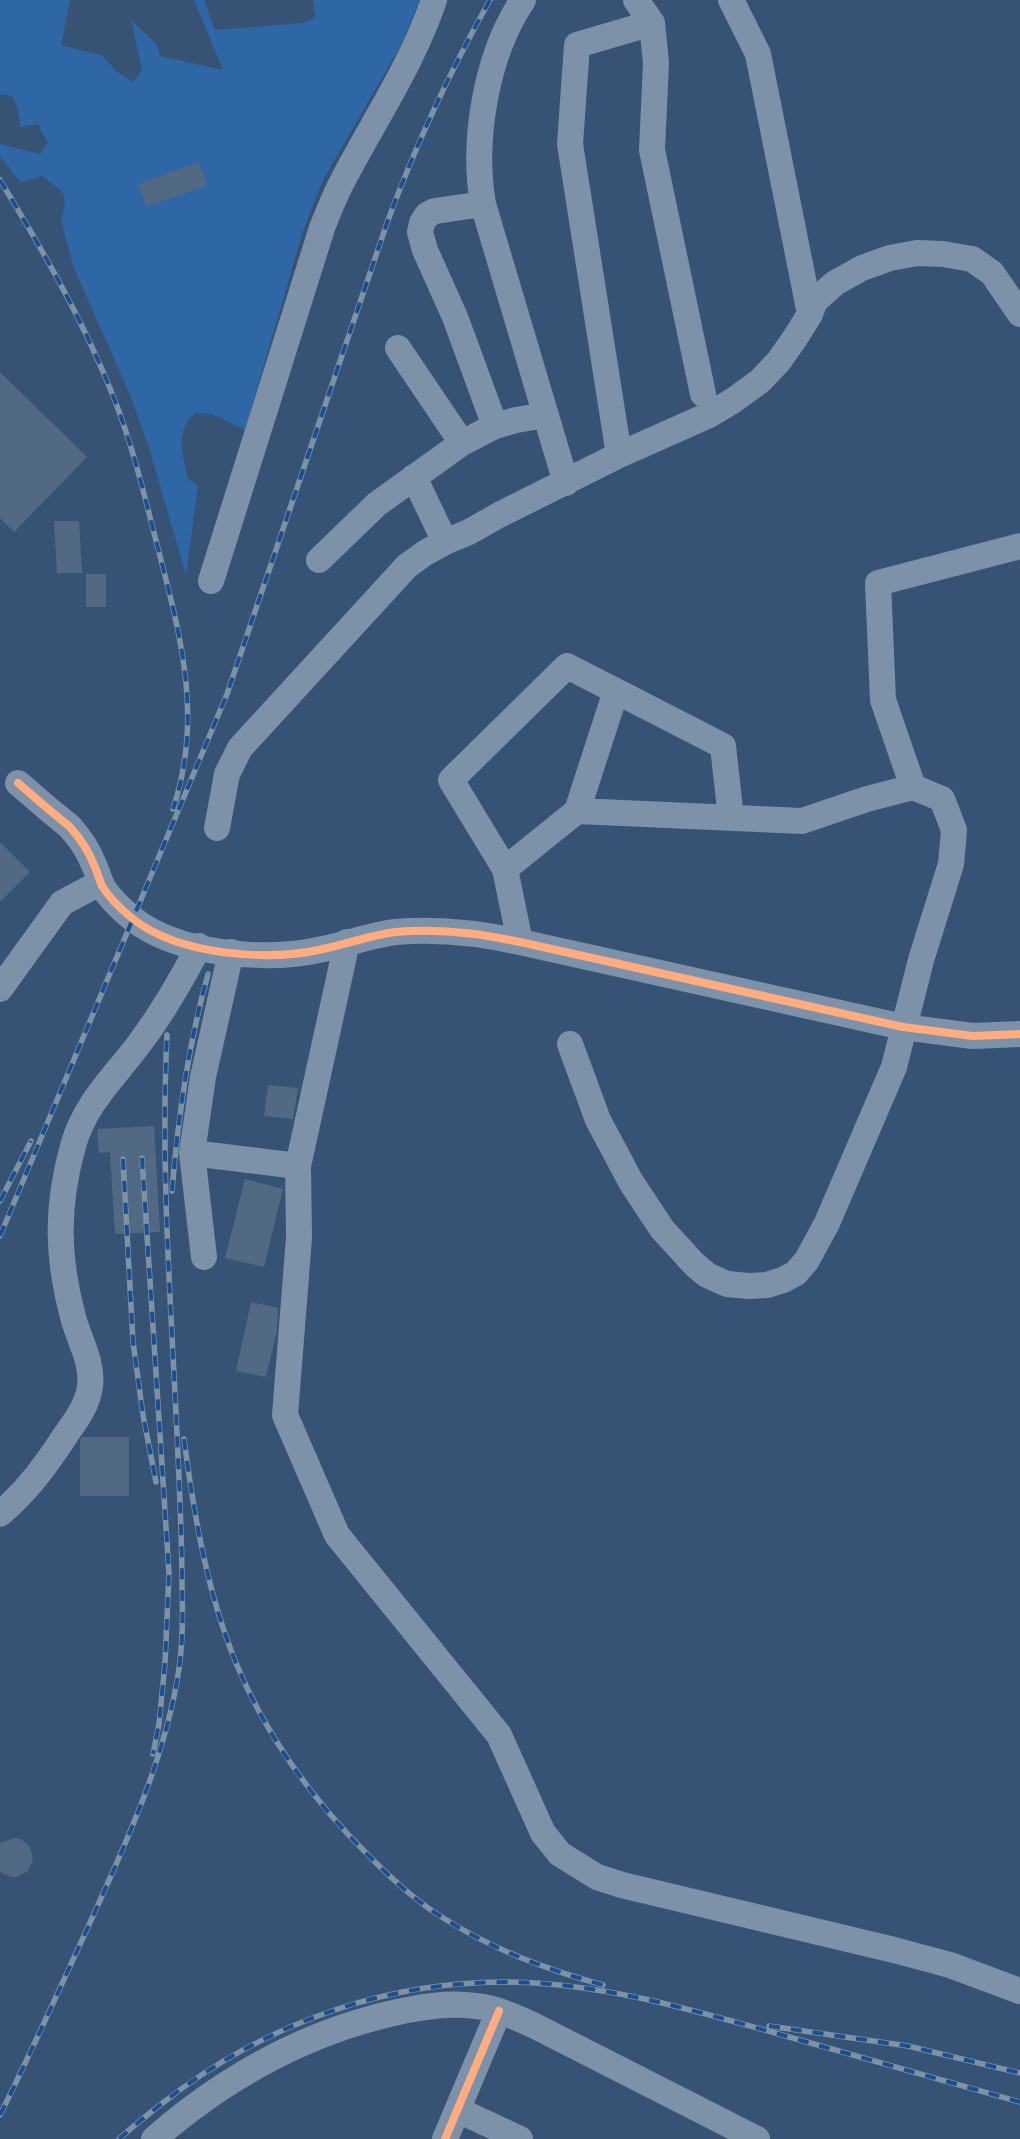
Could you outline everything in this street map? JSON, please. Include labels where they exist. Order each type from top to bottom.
[{"type":"street","points":[[211,581],[322,228],[341,183],[362,148],[424,28],[434,0]]},
{"type":"street","points":[[636,0],[652,23],[656,63],[652,150],[702,394]]},
{"type":"street","points":[[731,0],[758,54],[810,314]]},
{"type":"street","points":[[516,2],[499,51],[480,123],[479,181],[483,204],[566,483]]},
{"type":"street","points":[[619,455],[570,144],[577,45],[652,23]]},
{"type":"street","points":[[483,204],[435,211],[427,215],[422,223],[420,232],[425,250],[455,317],[495,426]]},
{"type":"street","points":[[218,828],[226,774],[240,748],[390,582],[413,562],[445,542],[469,532],[619,455],[709,415],[754,386],[779,361],[810,314],[815,301],[836,283],[862,268],[890,258],[917,253],[943,254],[972,259],[992,273],[1020,314]]},
{"type":"street","points":[[398,348],[462,442]]},
{"type":"street","points":[[319,560],[377,504],[462,442],[495,426],[546,415]]},
{"type":"street","points":[[414,478],[445,542]]},
{"type":"street","points":[[914,787],[883,700],[878,583],[1020,546]]},
{"type":"street","points":[[520,942],[505,869],[451,780],[567,666],[723,746],[731,818]]},
{"type":"street","points":[[505,869],[577,811],[616,691]]},
{"type":"street","points":[[18,783],[69,826],[94,864],[102,885],[113,901],[133,919],[149,929],[171,939],[198,946],[232,952],[293,954],[324,949],[347,942],[396,932],[449,930],[520,942],[903,1028],[973,1036],[1020,1034]]},
{"type":"street","points":[[570,1044],[604,1134],[631,1182],[662,1229],[694,1264],[707,1275],[727,1284],[749,1286],[767,1285],[796,1273],[816,1244],[890,1076],[901,1043],[903,1028],[921,960],[951,864],[954,830],[942,799],[914,787],[867,799],[802,821],[577,811]]},
{"type":"street","points":[[0,990],[62,903],[94,886],[102,885]]},
{"type":"street","points":[[347,942],[298,1166],[299,1238],[285,1416],[337,1535],[499,1735],[543,1834],[560,1854],[597,1877],[622,1885],[950,1965],[1020,1992]]},
{"type":"street","points":[[0,1514],[41,1473],[77,1418],[88,1398],[90,1388],[89,1368],[76,1328],[61,1262],[59,1230],[62,1201],[73,1144],[83,1119],[97,1094],[164,1010],[179,985],[198,946]]},
{"type":"street","points":[[204,1256],[192,1153],[203,1077],[232,952]]},
{"type":"street","points":[[192,1153],[298,1166]]},
{"type":"street","points":[[154,2139],[211,2093],[253,2066],[330,2031],[387,2015],[439,2005],[477,2006],[499,2011],[562,2038],[757,2139]]},
{"type":"street","points":[[445,2139],[499,2011]]},
{"type":"street","points":[[458,2110],[520,2139]]},
{"type":"shaded area","points":[[0,0],[70,0],[61,45],[103,56],[117,72],[133,82],[142,70],[131,20],[157,45],[160,56],[223,70],[194,0],[204,0],[215,30],[303,23],[315,18],[313,0],[420,0],[402,43],[323,180],[303,231],[245,430],[212,414],[195,413],[188,420],[184,428],[182,452],[188,479],[198,485],[186,575],[150,451],[131,397],[73,266],[61,220],[65,205],[63,192],[42,176],[21,183],[0,156],[0,144],[40,154],[48,143],[38,124],[20,127],[18,109],[12,96],[0,94]]},
{"type":"building","points":[[199,162],[207,185],[146,207],[138,184]]},
{"type":"building","points":[[0,372],[87,457],[14,532],[0,518]]},
{"type":"building","points":[[54,521],[79,521],[82,573],[57,573]]},
{"type":"building","points":[[86,574],[106,574],[106,607],[86,607]]},
{"type":"building","points":[[0,842],[30,872],[0,902]]},
{"type":"building","points":[[268,1085],[298,1088],[293,1119],[264,1116]]},
{"type":"building","points":[[154,1126],[160,1232],[115,1234],[110,1152],[99,1153],[97,1129]]},
{"type":"building","points":[[245,1179],[283,1189],[264,1267],[225,1258]]},
{"type":"building","points":[[251,1302],[278,1308],[277,1330],[266,1377],[236,1371]]},
{"type":"building","points":[[82,1437],[129,1437],[129,1496],[80,1496],[80,1441]]},
{"type":"building","points":[[14,1838],[21,1839],[30,1847],[33,1859],[28,1871],[17,1877],[11,1877],[0,1872],[0,1843]]},
{"type":"railway","points":[[0,1236],[227,694],[398,194],[434,109],[490,0]]},
{"type":"railway","points":[[0,180],[77,316],[103,372],[129,440],[169,592],[182,653],[186,684],[188,714],[186,745],[182,777],[173,809]]},
{"type":"railway","points":[[172,1191],[177,1136],[185,1082],[208,974]]},
{"type":"railway","points":[[0,2115],[56,1998],[130,1832],[164,1736],[173,1703],[179,1669],[182,1627],[182,1553],[166,1193],[165,1088],[167,1035]]},
{"type":"railway","points":[[0,1201],[31,1141]]},
{"type":"railway","points":[[142,1158],[169,1573],[165,1663],[159,1724],[153,1754]]},
{"type":"railway","points":[[123,1159],[133,1342],[143,1415],[156,1482]]},
{"type":"railway","points":[[184,1439],[197,1525],[209,1581],[226,1636],[248,1691],[262,1717],[277,1743],[311,1791],[350,1837],[379,1866],[413,1896],[440,1916],[459,1928],[519,1957],[603,1985]]},
{"type":"railway","points":[[119,2139],[160,2105],[201,2075],[244,2049],[289,2027],[336,2010],[385,1996],[434,1987],[484,1982],[535,1983],[626,1995],[745,2025],[1020,2102]]},
{"type":"railway","points":[[769,2026],[908,2046],[1020,2073]]},
{"type":"cycle path","points":[[18,783],[73,831],[84,845],[102,886],[112,900],[125,912],[152,931],[174,941],[199,948],[250,955],[276,955],[323,949],[396,932],[458,932],[520,942],[903,1027],[973,1036],[1020,1034]]},
{"type":"cycle path","points":[[445,2139],[499,2011]]}]
